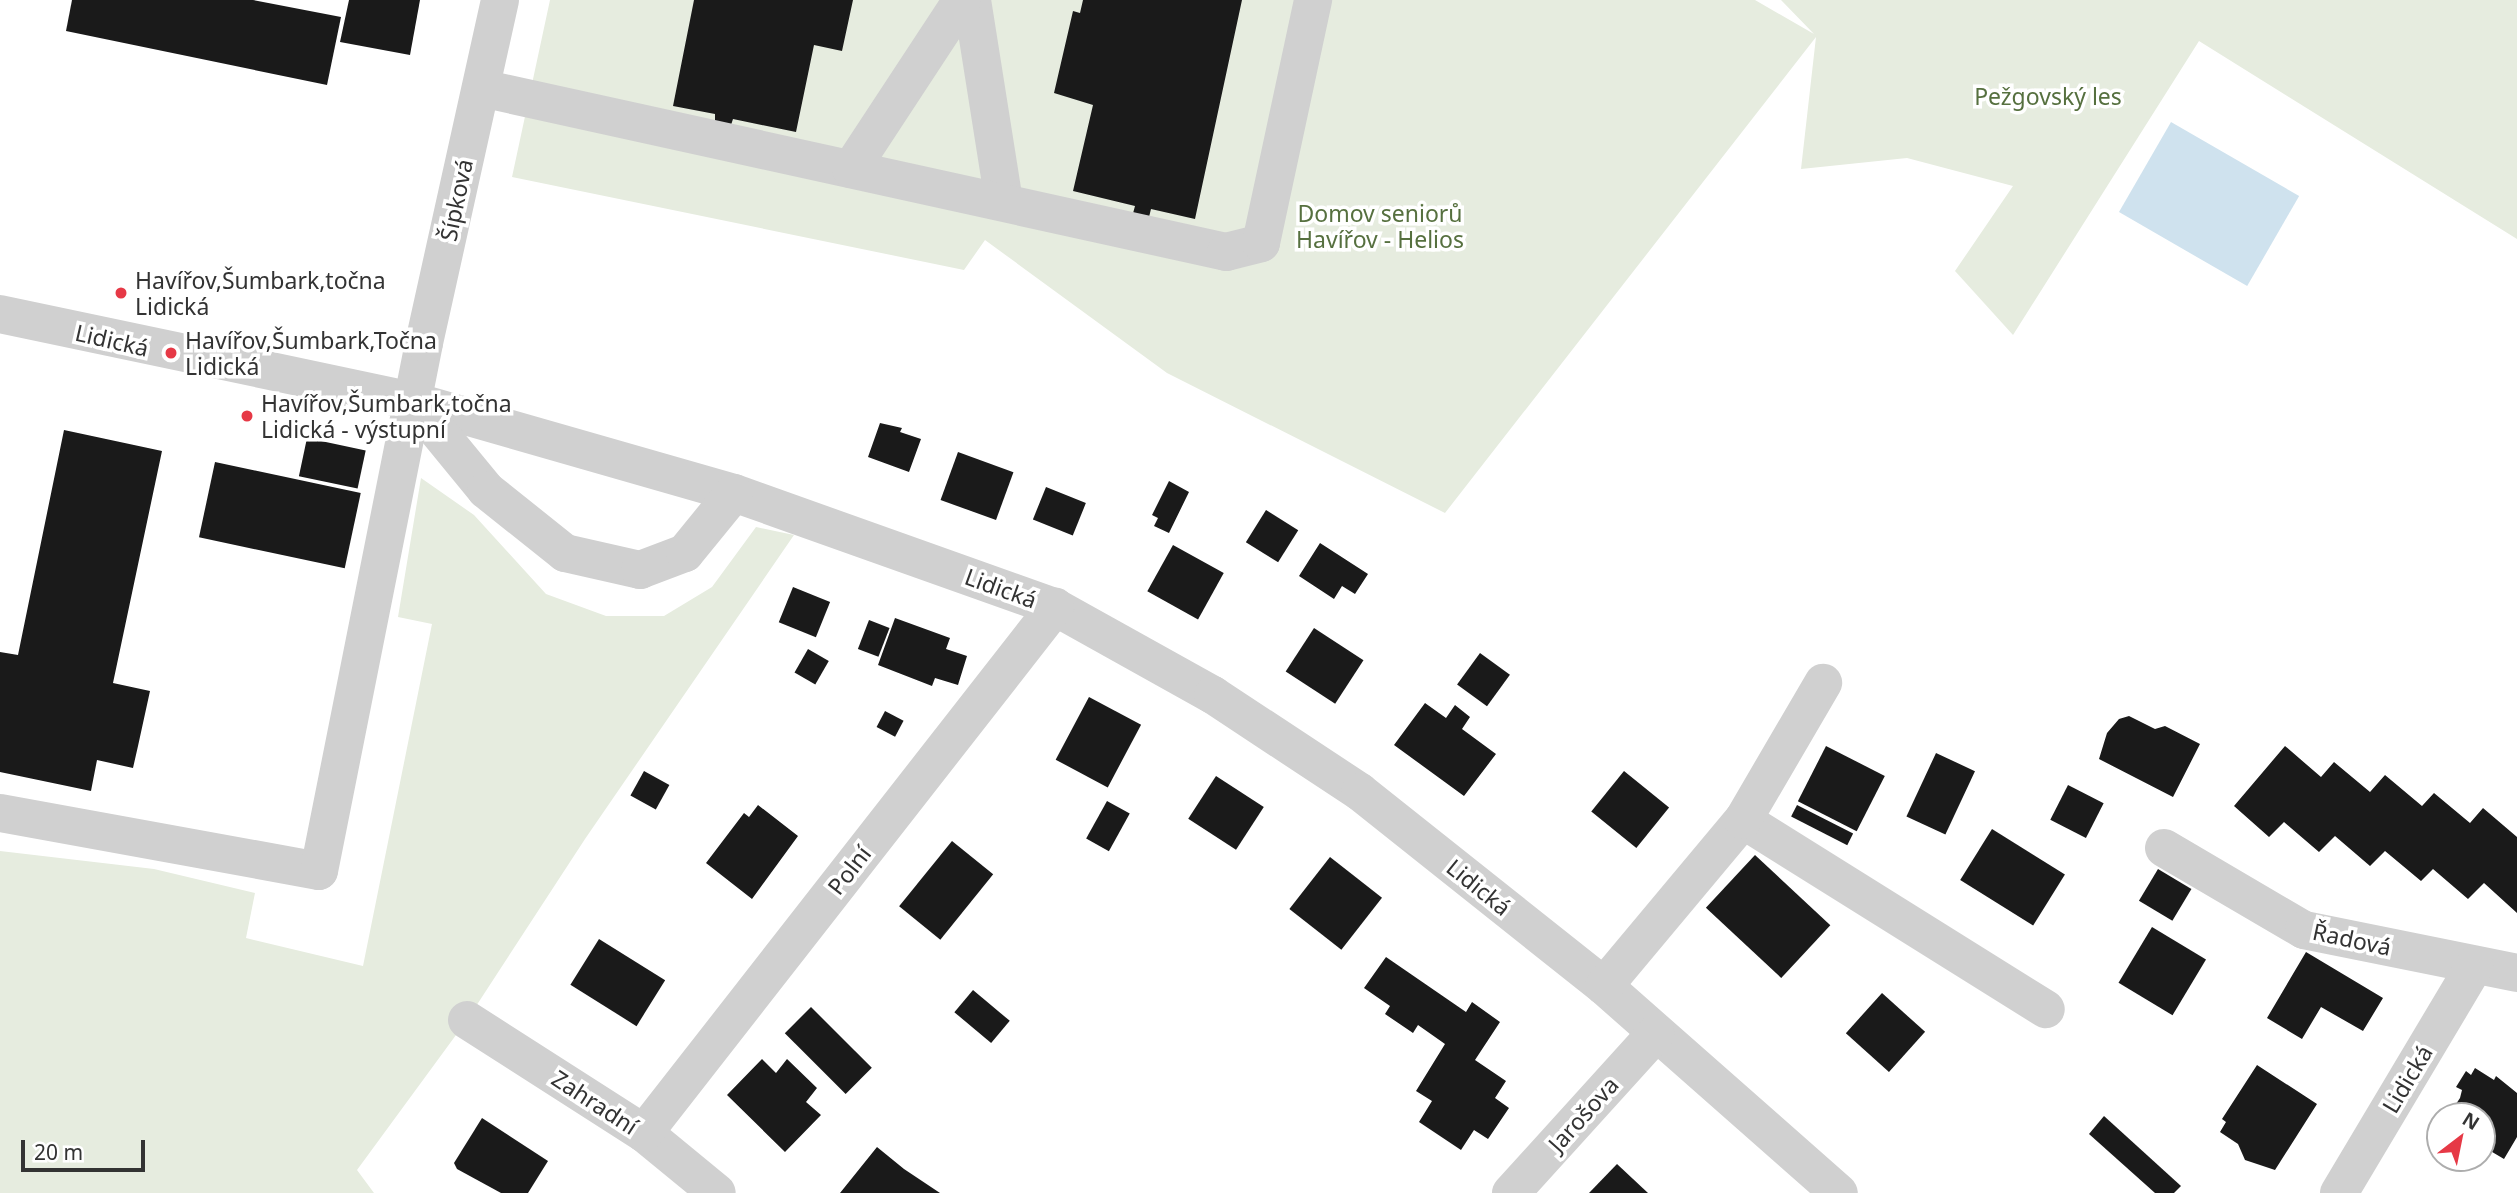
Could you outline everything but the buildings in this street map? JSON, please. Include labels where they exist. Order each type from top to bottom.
[{"type":"street","name":"Šípková","points":[[0,813],[319,871],[413,401],[500,0]]},
{"type":"street","points":[[851,169],[962,0]]},
{"type":"street","points":[[972,0],[1004,201]]},
{"type":"street","points":[[481,88],[1226,252],[1261,243],[1313,0]]},
{"type":"street","name":"Lidická","points":[[0,314],[413,401],[734,493],[1055,607],[1213,695],[1360,792],[1604,986],[1655,1034],[1839,1193]]},
{"type":"street","points":[[413,401],[486,490],[565,553],[640,570],[685,553],[734,493]]},
{"type":"street","name":"Polní","points":[[644,1133],[1055,607]]},
{"type":"street","points":[[1604,986],[1743,820],[1823,683]]},
{"type":"street","points":[[1743,820],[2046,1009]]},
{"type":"street","name":"Řadová","points":[[2164,848],[2304,930],[2517,973]]},
{"type":"street","name":"Lidická","points":[[2339,1193],[2475,965]]},
{"type":"street","name":"Zahradní","points":[[467,1020],[644,1133],[717,1193]]},
{"type":"street","name":"Jarošova","points":[[1511,1193],[1655,1034]]},
{"type":"green space","name":"Domov seniorů Havířov - Helios","points":[[550,0],[1755,0],[1814,34],[1781,0],[2517,0],[2517,239],[2199,41],[2013,335],[1955,271],[2013,186],[1907,158],[1801,169],[1816,37],[1445,513],[1167,373],[985,240],[964,270],[512,177]]},
{"type":"green space","points":[[421,478],[474,515],[546,594],[606,616],[664,616],[712,587],[756,527],[794,535],[585,839],[467,1020],[357,1170],[374,1193],[0,1193],[0,851],[154,869],[255,893],[246,938],[363,966],[432,624],[398,617]]},
{"type":"water","points":[[2171,122],[2299,196],[2247,286],[2119,212]]},
{"type":"place","name":"Havířov,Šumbark,točna Lidická","points":[[121,293]]},
{"type":"place","name":"Havířov,Šumbark,Točna Lidická","points":[[171,353]]},
{"type":"place","name":"Havířov,Šumbark,točna Lidická - výstupní","points":[[247,416]]},
{"type":"park label","name":"Pežgovský les","points":[[2048,96]]}]
